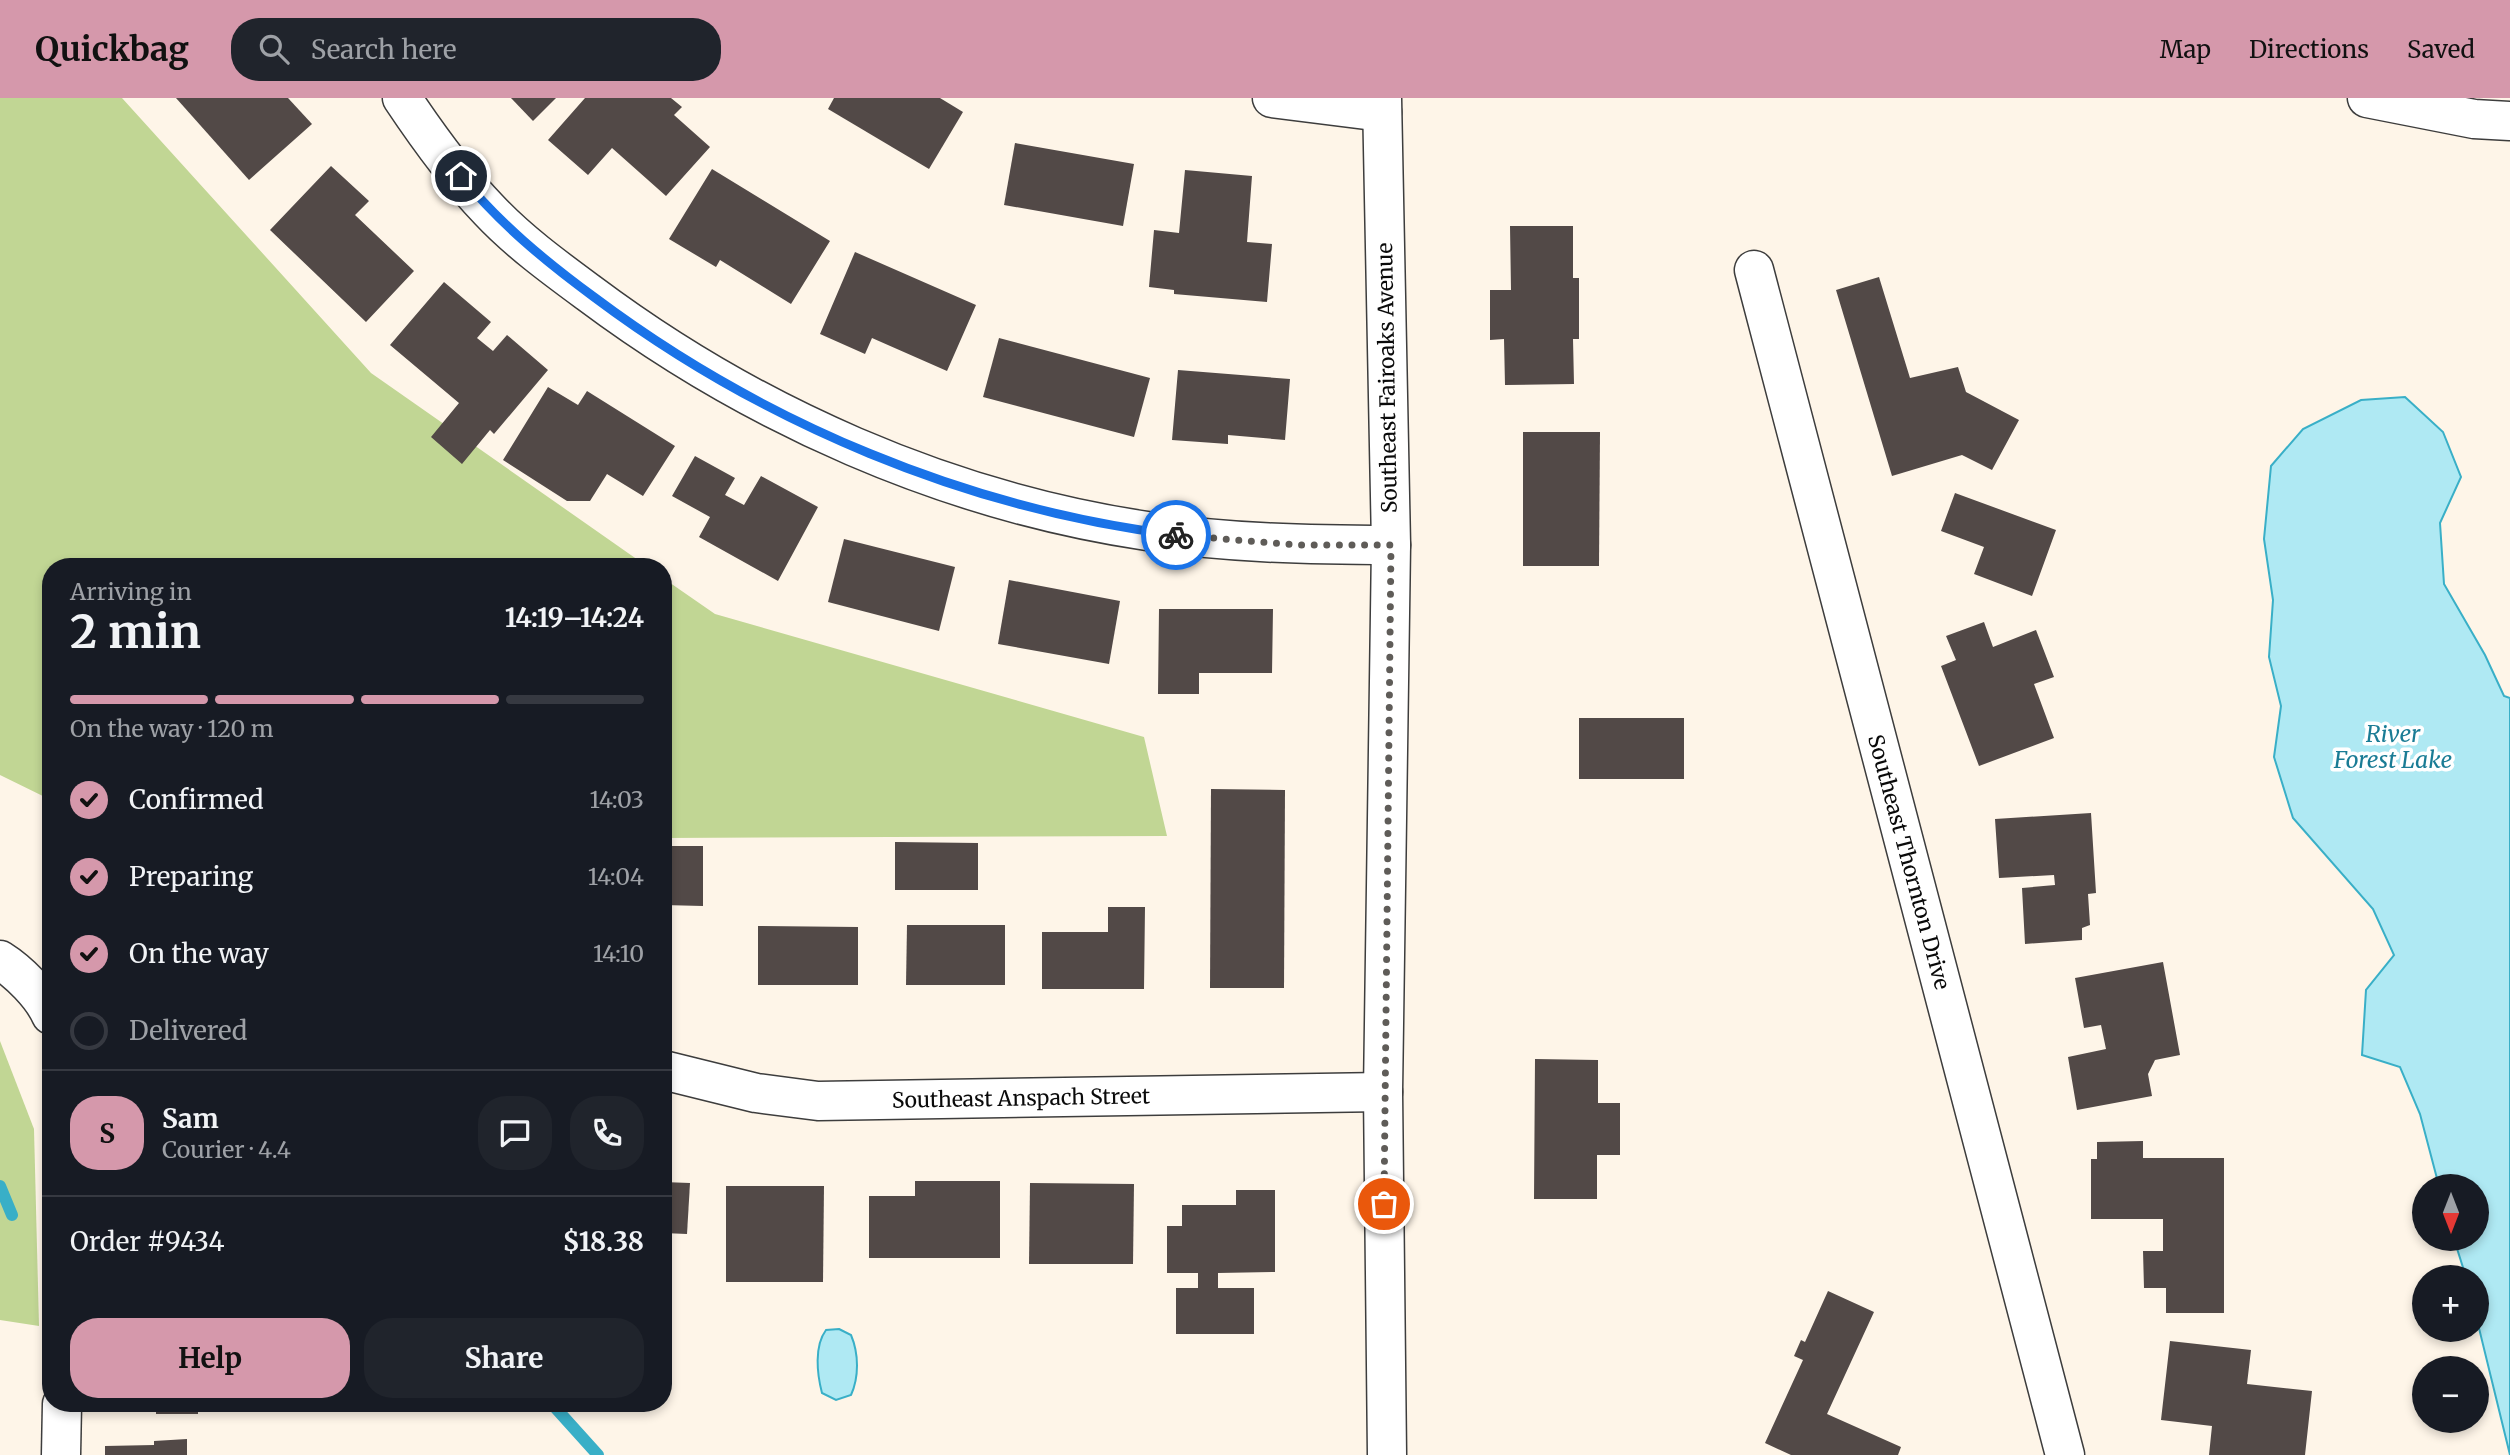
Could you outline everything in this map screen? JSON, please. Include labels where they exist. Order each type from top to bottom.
[{"type":"street","points":[[402,98],[432,142],[489,211],[555,268],[679,357],[833,438],[976,491],[1060,514],[1146,531],[1297,545],[1391,545]]},
{"type":"street","points":[[1272,98],[1382,105]]},
{"type":"street","points":[[2367,98],[2474,119],[2510,121]]},
{"type":"street","name":"Southeast Fairoaks Avenue","points":[[1382,105],[1391,545],[1382,1092],[1387,1455]]},
{"type":"street","name":"Southeast Thornton Drive","points":[[1754,270],[2065,1455]]},
{"type":"street","points":[[0,960],[42,999]]},
{"type":"street","name":"Southeast Anspach Street","points":[[672,1072],[755,1093],[818,1101],[1382,1092]]},
{"type":"street","points":[[61,1455],[62,1412]]},
{"type":"green space","points":[[0,98],[122,98],[371,373],[635,558],[42,558],[42,796],[0,775]]},
{"type":"green space","points":[[672,584],[715,614],[1144,737],[1167,836],[672,838]]},
{"type":"green space","points":[[0,1041],[34,1129],[39,1326],[0,1320]]},
{"type":"water","name":"River Forest Lake","points":[[2405,397],[2443,432],[2461,477],[2440,523],[2444,584],[2485,655],[2504,696],[2510,698],[2510,1455],[2489,1369],[2489,1356],[2486,1356],[2482,1342],[2489,1342],[2489,1265],[2462,1265],[2458,1251],[2489,1251],[2489,1174],[2436,1174],[2420,1114],[2400,1067],[2362,1055],[2366,990],[2394,955],[2373,909],[2293,818],[2274,757],[2281,706],[2269,657],[2273,600],[2264,539],[2271,466],[2303,429],[2361,400]]},
{"type":"water","points":[[839,1329],[851,1335],[857,1365],[856,1381],[851,1395],[836,1400],[822,1393],[818,1360],[820,1344],[826,1330]]},
{"type":"building","points":[[176,98],[288,98],[312,124],[249,180]]},
{"type":"building","points":[[511,98],[556,98],[533,121]]},
{"type":"building","points":[[585,98],[671,98],[682,107],[674,115],[710,147],[666,196],[612,148],[588,175],[548,140]]},
{"type":"building","points":[[834,98],[940,98],[963,112],[929,169],[828,109]]},
{"type":"building","points":[[1015,143],[1134,164],[1123,226],[1004,205]]},
{"type":"building","points":[[331,166],[369,201],[355,215],[414,271],[366,322],[270,230]]},
{"type":"building","points":[[712,169],[830,241],[791,304],[720,260],[716,267],[669,239]]},
{"type":"building","points":[[1185,170],[1252,176],[1247,242],[1272,244],[1267,302],[1174,294],[1174,290],[1149,287],[1154,230],[1179,233]]},
{"type":"building","points":[[1510,226],[1573,226],[1573,278],[1579,278],[1579,339],[1573,339],[1574,384],[1505,385],[1504,339],[1490,340],[1490,290],[1511,290]]},
{"type":"building","points":[[855,252],[976,305],[947,371],[872,338],[865,354],[820,334]]},
{"type":"building","points":[[1879,277],[1910,378],[1958,367],[1966,392],[2019,420],[1992,470],[1962,455],[1892,476],[1836,290]]},
{"type":"building","points":[[444,282],[491,322],[477,338],[493,351],[507,335],[548,370],[494,434],[490,430],[462,464],[431,437],[459,403],[390,345]]},
{"type":"building","points":[[999,338],[1150,378],[1134,437],[983,397]]},
{"type":"building","points":[[1178,370],[1290,379],[1285,440],[1228,435],[1228,444],[1172,440]]},
{"type":"building","points":[[548,387],[578,405],[587,391],[675,446],[643,496],[607,474],[590,501],[567,501],[503,460]]},
{"type":"building","points":[[1523,432],[1600,432],[1599,566],[1523,566]]},
{"type":"building","points":[[695,456],[735,478],[725,495],[744,505],[761,476],[818,507],[778,581],[699,537],[710,517],[672,496]]},
{"type":"building","points":[[1955,493],[2056,530],[2032,596],[1974,574],[1984,547],[1941,531]]},
{"type":"building","points":[[844,539],[955,567],[939,631],[828,602]]},
{"type":"building","points":[[1009,580],[1120,601],[1109,664],[998,644]]},
{"type":"building","points":[[1159,609],[1273,609],[1272,673],[1199,673],[1199,694],[1158,694]]},
{"type":"building","points":[[1984,622],[1993,647],[2036,630],[2054,677],[2034,684],[2054,738],[1979,766],[1941,666],[1956,660],[1946,636]]},
{"type":"building","points":[[1579,718],[1684,718],[1684,779],[1579,779]]},
{"type":"building","points":[[1211,789],[1285,790],[1284,988],[1210,988]]},
{"type":"building","points":[[2091,813],[2096,893],[2088,894],[2090,925],[2082,928],[2082,940],[2025,944],[2022,888],[2055,885],[2054,875],[1999,878],[1995,819]]},
{"type":"building","points":[[895,842],[978,843],[978,890],[895,890]]},
{"type":"building","points":[[672,846],[703,846],[703,906],[672,905]]},
{"type":"building","points":[[1108,907],[1145,907],[1144,989],[1042,989],[1042,932],[1108,932]]},
{"type":"building","points":[[907,925],[1005,925],[1005,985],[906,985]]},
{"type":"building","points":[[758,926],[858,927],[858,985],[758,985]]},
{"type":"building","points":[[2163,962],[2180,1055],[2155,1060],[2148,1074],[2152,1096],[2077,1110],[2068,1057],[2106,1049],[2101,1025],[2084,1028],[2075,978]]},
{"type":"building","points":[[1535,1059],[1598,1060],[1598,1103],[1620,1103],[1620,1155],[1597,1155],[1597,1199],[1534,1199]]},
{"type":"building","points":[[2143,1141],[2143,1158],[2224,1158],[2224,1313],[2166,1313],[2166,1288],[2144,1288],[2143,1251],[2163,1251],[2163,1219],[2091,1219],[2091,1159],[2097,1159],[2097,1142]]},
{"type":"building","points":[[915,1181],[1000,1181],[1000,1258],[869,1258],[869,1196],[915,1196]]},
{"type":"building","points":[[672,1182],[690,1183],[687,1234],[672,1233]]},
{"type":"building","points":[[1030,1183],[1134,1184],[1133,1264],[1029,1264]]},
{"type":"building","points":[[726,1186],[824,1186],[823,1282],[726,1282]]},
{"type":"building","points":[[1236,1190],[1275,1190],[1275,1272],[1218,1273],[1218,1288],[1254,1288],[1254,1334],[1176,1334],[1176,1288],[1198,1288],[1198,1273],[1167,1273],[1167,1226],[1182,1226],[1182,1205],[1236,1205]]},
{"type":"building","points":[[1828,1291],[1874,1312],[1827,1414],[1901,1447],[1898,1455],[1791,1455],[1765,1443],[1803,1360],[1794,1356],[1801,1340],[1805,1342]]},
{"type":"building","points":[[2170,1341],[2251,1350],[2247,1384],[2312,1391],[2305,1455],[2209,1455],[2212,1426],[2161,1420]]},
{"type":"building","points":[[156,1412],[198,1412],[198,1414]]},
{"type":"building","points":[[187,1439],[187,1455],[105,1455],[105,1446],[154,1445],[154,1441]]},
{"type":"waterway","points":[[0,1186],[12,1215]]},
{"type":"waterway","points":[[559,1412],[598,1455]]},
{"type":"way so far","points":[[1176,535],[1297,545],[1391,545],[1382,1092],[1384,1204]]},
{"type":"route","points":[[461,176],[489,211],[555,268],[679,357],[755,400],[833,438],[914,471],[976,491],[1060,514],[1176,535]]}]
